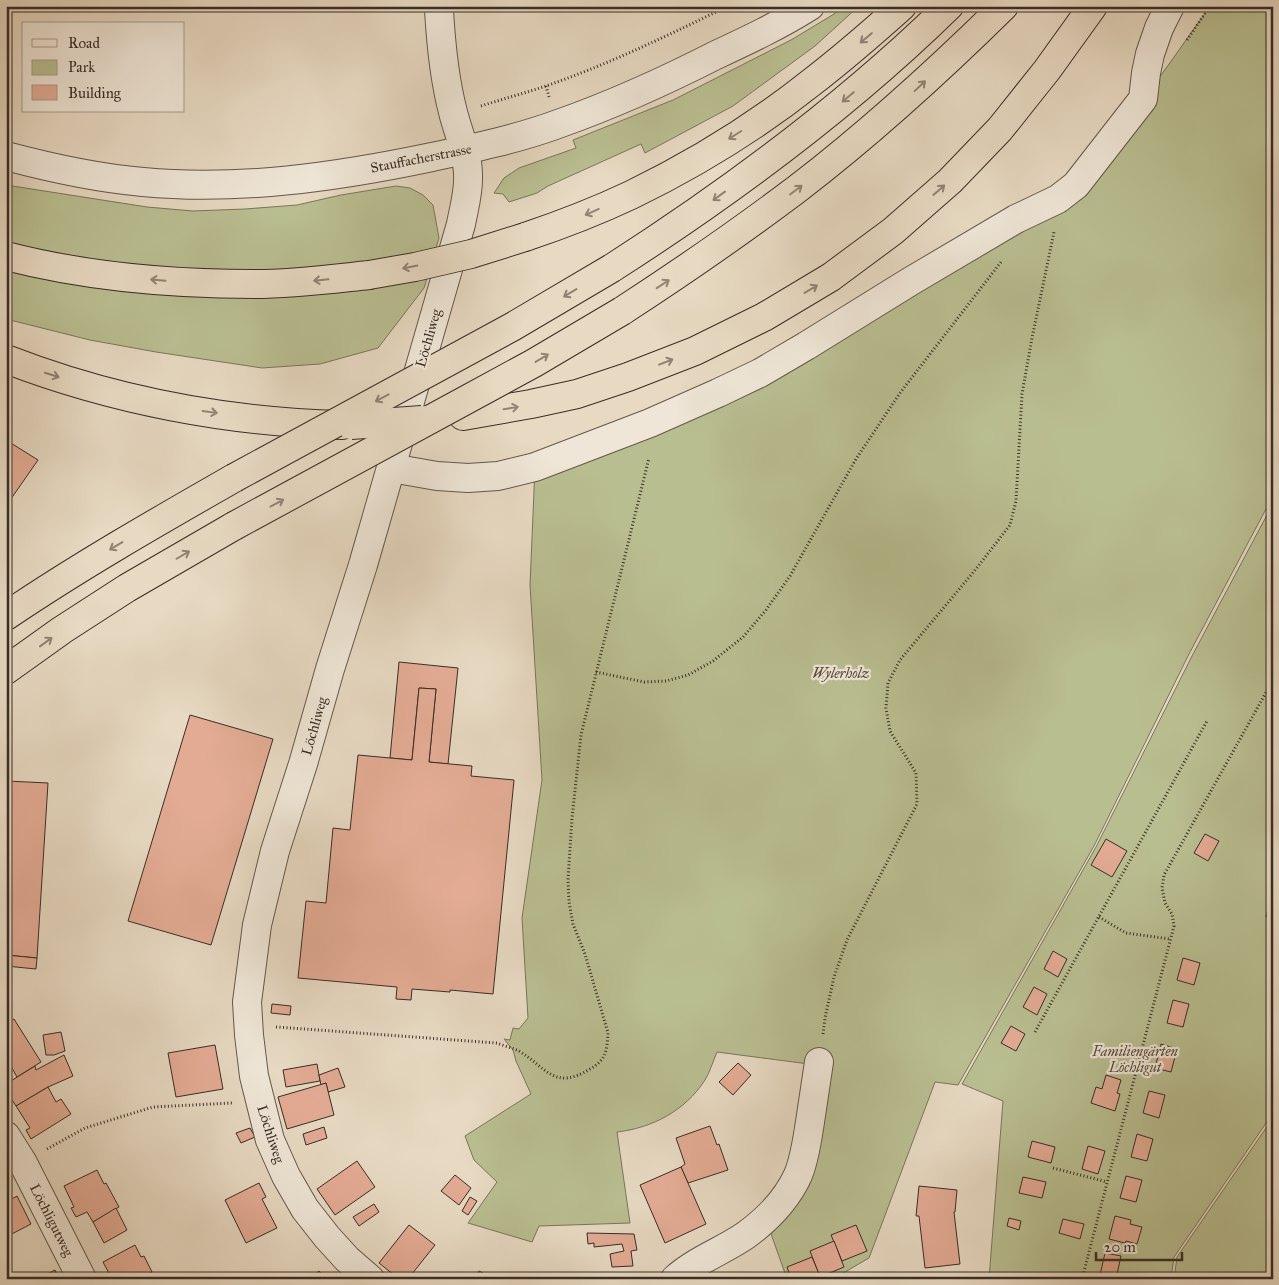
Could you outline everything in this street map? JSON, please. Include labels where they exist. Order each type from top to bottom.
[{"type":"highway","points":[[6,256],[27,262],[102,275],[179,282],[256,284],[315,281],[369,275],[471,254],[575,220],[632,194],[693,162],[755,123],[811,83],[868,37],[902,6]]},
{"type":"highway","points":[[6,616],[164,518],[234,478],[495,337],[612,268],[708,204],[772,158],[884,66],[949,6]]},
{"type":"highway","points":[[6,670],[62,630],[182,555],[492,386],[622,311],[733,237],[860,139],[917,89],[1004,6]]},
{"type":"highway","points":[[6,359],[110,392],[183,408],[305,424],[352,425],[463,416],[568,396],[628,377],[695,351],[755,322],[831,276],[893,231],[950,181],[994,136],[1047,70],[1093,6]]},
{"type":"street","name":"Stauffacherstrasse","points":[[6,156],[114,179],[190,184],[289,181],[402,164],[512,138],[548,127],[614,102],[672,77],[752,38],[810,6]]},
{"type":"street","points":[[391,468],[437,476],[468,478],[498,476],[535,467],[650,423],[760,373],[1016,219],[1058,198],[1076,185],[1143,99],[1150,54],[1159,28],[1170,6]]},
{"type":"street","name":"Löchliweg","points":[[370,1279],[347,1259],[305,1209],[286,1176],[270,1140],[254,1076],[247,1002],[257,925],[275,851],[303,764],[330,669],[364,565],[461,224],[466,199],[468,175],[465,150],[453,115],[445,80],[439,10]]},
{"type":"street","points":[[675,1279],[683,1271],[705,1257],[746,1235],[770,1216],[789,1191],[798,1173],[805,1150],[819,1062]]},
{"type":"street","name":"Löchligutweg","points":[[6,1136],[23,1163],[82,1279]]},
{"type":"path","points":[[453,115],[546,86],[599,66],[656,42],[728,6]]},
{"type":"path","points":[[819,1062],[825,1018],[834,977],[847,940],[917,804],[916,773],[890,731],[886,708],[888,683],[900,660],[1010,525],[1016,501],[1022,394],[1055,224],[1058,198]]},
{"type":"path","points":[[596,672],[644,682],[666,681],[688,675],[713,661],[743,637],[766,610],[790,576],[856,459],[900,392],[998,266],[1007,252],[1016,219]]},
{"type":"path","points":[[248,1026],[497,1043],[518,1051],[555,1077],[570,1079],[598,1064],[604,1056],[608,1033],[586,954],[573,924],[568,902],[572,818],[581,735],[649,458]]},
{"type":"path","points":[[1082,1279],[1174,926],[1172,914],[1165,903],[1162,888],[1164,875],[1273,680]]},
{"type":"path","points":[[1035,1032],[1207,722]]},
{"type":"path","points":[[1099,917],[1126,933],[1170,939]]},
{"type":"path","points":[[63,1140],[85,1128],[153,1106],[239,1103]]},
{"type":"path","points":[[1053,1168],[1107,1182]]},
{"type":"green space","points":[[845,6],[859,6],[815,46],[733,106],[645,153],[641,144],[548,186],[537,193],[509,202],[503,194],[494,193],[504,178],[519,168],[576,148],[573,140],[673,100],[791,40]]},
{"type":"green space","name":"Wylerholz","points":[[1210,6],[1273,6],[1273,512],[1266,509],[1189,654],[1094,846],[958,1085],[935,1082],[869,1258],[833,1279],[787,1279],[769,1228],[824,1066],[717,1052],[705,1080],[688,1101],[678,1109],[643,1127],[617,1132],[630,1223],[539,1226],[532,1242],[468,1223],[497,1182],[474,1160],[465,1136],[531,1094],[513,1050],[504,1039],[510,1040],[513,1028],[519,1029],[528,1018],[522,918],[542,780],[530,585],[535,467],[760,373],[1099,157]]},
{"type":"green space","points":[[6,185],[147,207],[193,211],[297,205],[341,195],[396,186],[410,188],[423,195],[433,205],[439,238],[424,288],[378,348],[320,364],[262,368],[90,340],[6,319]]},
{"type":"green space","name":"Familiengärten Löchligut","points":[[1268,513],[1273,515],[1273,1113],[1174,1257],[1171,1279],[989,1279],[1003,1101],[962,1084],[1096,847],[1192,656]]},
{"type":"green space","points":[[1273,1118],[1273,1279],[1174,1279],[1177,1257]]},
{"type":"building","points":[[6,440],[38,460],[6,506]]},
{"type":"building","points":[[399,662],[458,668],[448,764],[429,762],[436,689],[419,688],[412,760],[390,758]]},
{"type":"building","points":[[419,688],[436,689],[429,762],[472,766],[471,776],[514,780],[493,994],[412,989],[411,1000],[396,999],[397,987],[298,978],[306,901],[326,903],[333,828],[350,830],[358,755],[412,760]]},
{"type":"building","points":[[190,715],[273,739],[211,945],[128,921]]},
{"type":"building","points":[[6,781],[48,783],[37,958],[6,955]]},
{"type":"building","points":[[1205,834],[1219,841],[1208,861],[1194,853]]},
{"type":"building","points":[[1106,839],[1127,851],[1112,877],[1091,865]]},
{"type":"building","points":[[1273,895],[1273,918],[1266,917]]},
{"type":"building","points":[[1053,951],[1067,959],[1058,977],[1044,969]]},
{"type":"building","points":[[6,955],[37,958],[36,969],[6,966]]},
{"type":"building","points":[[1183,958],[1200,963],[1194,985],[1177,980]]},
{"type":"building","points":[[1034,987],[1047,994],[1037,1015],[1023,1007]]},
{"type":"building","points":[[1173,1000],[1189,1004],[1183,1027],[1167,1023]]},
{"type":"building","points":[[272,1004],[291,1006],[290,1015],[271,1013]]},
{"type":"building","points":[[14,1019],[41,1062],[17,1077],[8,1061],[6,1062],[6,1024]]},
{"type":"building","points":[[1011,1026],[1025,1034],[1016,1051],[1001,1043]]},
{"type":"building","points":[[61,1032],[65,1051],[54,1055],[46,1055],[43,1035]]},
{"type":"building","points":[[1161,1044],[1177,1049],[1171,1072],[1155,1068]]},
{"type":"building","points":[[215,1045],[223,1089],[176,1097],[168,1053]]},
{"type":"building","points":[[64,1055],[73,1076],[48,1087],[16,1106],[6,1091],[6,1084],[35,1066],[36,1070]]},
{"type":"building","points":[[738,1063],[751,1075],[733,1095],[719,1082]]},
{"type":"building","points":[[317,1064],[320,1081],[286,1087],[283,1070]]},
{"type":"building","points":[[338,1068],[345,1087],[328,1092],[326,1083],[321,1085],[319,1075]]},
{"type":"building","points":[[1106,1075],[1121,1080],[1117,1093],[1120,1094],[1115,1111],[1091,1103],[1096,1087],[1102,1089]]},
{"type":"building","points":[[326,1083],[334,1115],[287,1129],[278,1097]]},
{"type":"building","points":[[48,1087],[56,1102],[61,1099],[71,1114],[31,1139],[26,1130],[30,1128],[16,1106]]},
{"type":"building","points":[[1149,1091],[1165,1095],[1159,1118],[1143,1113]]},
{"type":"building","points":[[710,1126],[717,1145],[719,1144],[728,1170],[688,1183],[681,1167],[685,1164],[676,1138]]},
{"type":"building","points":[[324,1127],[327,1138],[306,1145],[303,1134]]},
{"type":"building","points":[[250,1128],[255,1137],[241,1143],[236,1133]]},
{"type":"building","points":[[1137,1134],[1153,1139],[1147,1161],[1131,1157]]},
{"type":"building","points":[[1032,1141],[1055,1147],[1051,1163],[1028,1157]]},
{"type":"building","points":[[1088,1146],[1105,1151],[1098,1174],[1082,1169]]},
{"type":"building","points":[[357,1161],[375,1187],[335,1215],[317,1189]]},
{"type":"building","points":[[681,1167],[706,1224],[665,1243],[640,1185]]},
{"type":"building","points":[[97,1170],[119,1207],[93,1222],[87,1212],[76,1217],[71,1208],[74,1207],[64,1186]]},
{"type":"building","points":[[455,1175],[471,1188],[459,1205],[441,1191]]},
{"type":"building","points":[[1126,1176],[1142,1180],[1136,1202],[1120,1198]]},
{"type":"building","points":[[1023,1177],[1046,1182],[1042,1198],[1019,1193]]},
{"type":"building","points":[[259,1183],[266,1197],[262,1199],[277,1228],[246,1243],[225,1200]]},
{"type":"building","points":[[919,1186],[957,1190],[954,1212],[960,1264],[925,1268],[919,1216],[916,1216]]},
{"type":"building","points":[[17,1196],[31,1224],[6,1237],[6,1202]]},
{"type":"building","points":[[470,1197],[477,1201],[468,1215],[462,1211]]},
{"type":"building","points":[[374,1204],[379,1212],[359,1226],[353,1217]]},
{"type":"building","points":[[116,1208],[127,1230],[104,1243],[93,1222]]},
{"type":"building","points":[[1115,1216],[1131,1220],[1130,1224],[1142,1227],[1137,1244],[1109,1239]]},
{"type":"building","points":[[1009,1218],[1021,1221],[1019,1230],[1007,1226]]},
{"type":"building","points":[[1063,1219],[1084,1224],[1080,1239],[1059,1233]]},
{"type":"building","points":[[409,1225],[435,1245],[408,1279],[399,1279],[379,1263]]},
{"type":"building","points":[[856,1225],[867,1251],[842,1261],[831,1235]]},
{"type":"building","points":[[587,1233],[634,1234],[637,1250],[631,1251],[633,1266],[612,1267],[610,1254],[624,1251],[622,1244],[594,1247],[594,1243],[588,1244]]},
{"type":"building","points":[[834,1241],[844,1267],[820,1277],[810,1251]]},
{"type":"building","points":[[135,1245],[141,1257],[144,1256],[152,1272],[139,1279],[112,1279],[103,1262]]},
{"type":"building","points":[[1105,1253],[1121,1256],[1116,1279],[1100,1275]]},
{"type":"building","points":[[812,1257],[821,1279],[791,1279],[787,1267]]},
{"type":"building","points":[[55,1270],[59,1279],[38,1279]]},
{"type":"building","points":[[319,1271],[326,1279],[310,1279]]},
{"type":"building","points":[[479,1271],[494,1279],[475,1279]]}]
